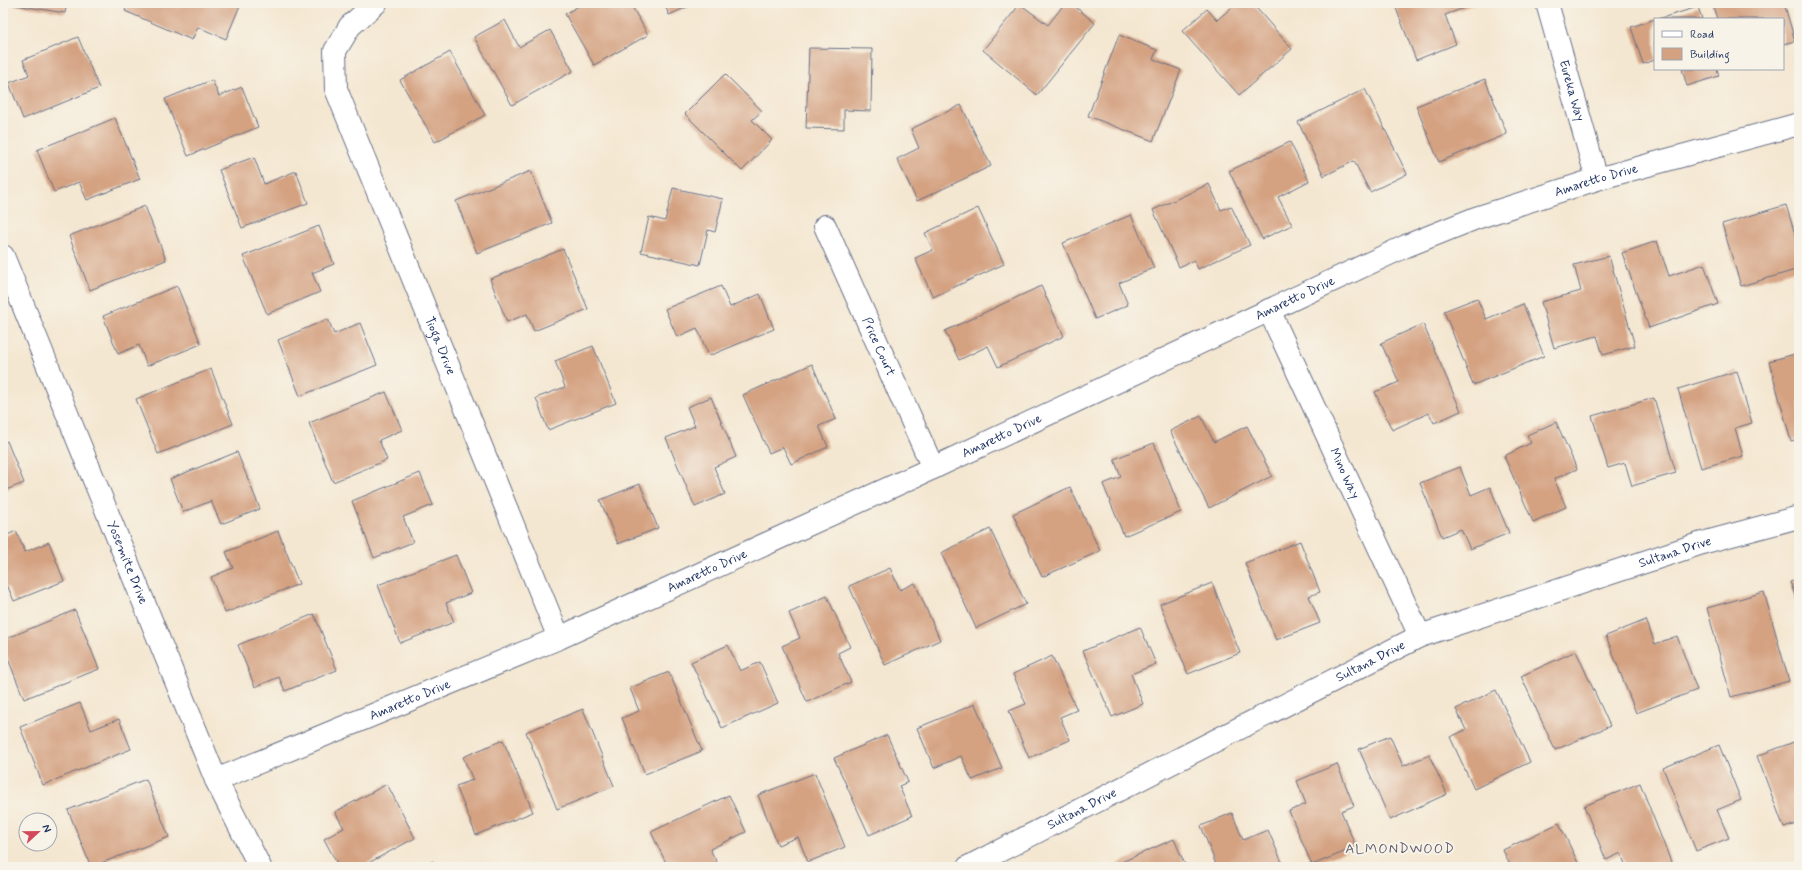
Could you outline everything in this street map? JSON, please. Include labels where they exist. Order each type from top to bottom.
[{"type":"street","name":"Tioga Drive","points":[[376,3],[350,26],[336,50],[336,89],[559,638]]},
{"type":"street","name":"Eureka Way","points":[[1546,3],[1597,179]]},
{"type":"street","name":"Amaretto Drive","points":[[216,780],[559,638],[933,468],[1406,246],[1476,218],[1597,179],[1799,124]]},
{"type":"street","name":"Price Court","points":[[825,226],[933,468]]},
{"type":"street","name":"Yosemite Drive","points":[[3,256],[216,780],[260,867]]},
{"type":"street","name":"Mino Way","points":[[1268,310],[1420,636]]},
{"type":"street","name":"Sultana Drive","points":[[968,867],[1420,636],[1702,543],[1799,517]]},
{"type":"building","points":[[3,3],[67,3],[65,13]]},
{"type":"building","points":[[128,3],[241,3],[226,39],[198,27],[192,40],[125,11]]},
{"type":"building","points":[[582,3],[630,3],[648,35],[594,65],[565,14]]},
{"type":"building","points":[[664,3],[696,3],[669,15]]},
{"type":"building","points":[[1065,3],[1071,3],[1095,23],[1037,95],[983,50],[1020,4],[1048,25]]},
{"type":"building","points":[[1237,3],[1252,3],[1292,49],[1239,95],[1182,31],[1207,9],[1217,20]]},
{"type":"building","points":[[1394,3],[1475,4],[1445,15],[1456,44],[1416,60]]},
{"type":"building","points":[[1712,3],[1784,3],[1795,41],[1784,44],[1784,18],[1717,18]]},
{"type":"building","points":[[1698,7],[1702,18],[1661,18]]},
{"type":"building","points":[[1654,19],[1654,60],[1643,64],[1631,27]]},
{"type":"building","points":[[505,20],[519,47],[550,30],[573,71],[512,105],[474,37]]},
{"type":"building","points":[[1119,35],[1157,50],[1153,59],[1181,70],[1153,141],[1088,116]]},
{"type":"building","points":[[78,37],[99,88],[23,119],[9,83],[29,75],[23,60]]},
{"type":"building","points":[[809,48],[872,49],[871,111],[844,110],[844,129],[806,128]]},
{"type":"building","points":[[450,52],[485,115],[435,142],[400,80]]},
{"type":"building","points":[[1682,70],[1717,70],[1719,76],[1687,86]]},
{"type":"building","points":[[725,74],[762,111],[752,120],[772,140],[742,171],[685,114]]},
{"type":"building","points":[[1485,79],[1507,134],[1439,162],[1416,106]]},
{"type":"building","points":[[212,80],[219,96],[242,87],[258,127],[188,156],[165,99]]},
{"type":"building","points":[[1365,89],[1407,174],[1370,192],[1354,161],[1324,176],[1298,122]]},
{"type":"building","points":[[961,105],[991,166],[917,201],[897,159],[919,148],[911,129]]},
{"type":"building","points":[[115,118],[140,179],[87,200],[79,182],[54,192],[37,150]]},
{"type":"building","points":[[1290,142],[1309,181],[1278,197],[1292,225],[1262,239],[1229,171]]},
{"type":"building","points":[[254,157],[264,184],[296,171],[308,203],[242,228],[219,170]]},
{"type":"building","points":[[531,171],[552,223],[477,253],[456,201]]},
{"type":"building","points":[[1209,184],[1221,210],[1231,206],[1250,245],[1198,269],[1194,260],[1179,267],[1153,210]]},
{"type":"building","points":[[673,188],[723,199],[715,232],[708,230],[700,265],[641,252],[649,217],[665,221]]},
{"type":"building","points":[[1786,205],[1799,247],[1799,269],[1741,286],[1722,224]]},
{"type":"building","points":[[145,206],[166,260],[90,290],[69,236]]},
{"type":"building","points":[[978,208],[1004,264],[933,297],[915,258],[933,250],[925,233]]},
{"type":"building","points":[[1131,215],[1154,268],[1119,283],[1128,305],[1095,319],[1063,243]]},
{"type":"building","points":[[319,226],[334,264],[312,273],[320,292],[267,314],[243,256]]},
{"type":"building","points":[[1657,241],[1669,276],[1704,264],[1718,304],[1649,328],[1622,253]]},
{"type":"building","points":[[563,249],[588,309],[534,331],[527,314],[507,322],[490,279]]},
{"type":"building","points":[[1609,256],[1635,346],[1603,355],[1597,336],[1554,348],[1541,302],[1581,291],[1574,265]]},
{"type":"building","points":[[177,286],[201,344],[147,366],[139,345],[118,354],[103,316]]},
{"type":"building","points":[[721,286],[730,307],[760,294],[774,329],[709,356],[697,328],[677,337],[665,309]]},
{"type":"building","points":[[1041,286],[1064,336],[998,367],[988,346],[959,360],[945,331]]},
{"type":"building","points":[[1477,298],[1486,319],[1523,304],[1544,356],[1473,385],[1444,311]]},
{"type":"building","points":[[328,319],[334,334],[360,323],[377,365],[300,396],[278,340]]},
{"type":"building","points":[[1423,324],[1461,411],[1434,423],[1429,413],[1392,430],[1375,392],[1399,382],[1381,343]]},
{"type":"building","points":[[593,346],[616,403],[548,430],[536,398],[565,387],[555,361]]},
{"type":"building","points":[[1799,353],[1799,439],[1791,441],[1769,361]]},
{"type":"building","points":[[812,364],[836,419],[819,426],[828,447],[791,464],[783,447],[769,453],[743,395]]},
{"type":"building","points":[[211,369],[233,424],[158,454],[136,399]]},
{"type":"building","points":[[1737,371],[1752,423],[1735,428],[1743,456],[1701,468],[1678,389]]},
{"type":"building","points":[[386,392],[402,430],[379,440],[387,460],[333,482],[309,423]]},
{"type":"building","points":[[711,397],[736,457],[714,467],[725,494],[695,507],[666,438],[695,426],[687,407]]},
{"type":"building","points":[[1654,398],[1676,473],[1632,486],[1625,463],[1608,468],[1592,416]]},
{"type":"building","points":[[1201,416],[1214,442],[1247,426],[1272,476],[1209,508],[1170,431]]},
{"type":"building","points":[[1556,422],[1577,469],[1554,479],[1566,507],[1533,522],[1504,456],[1531,443],[1527,435]]},
{"type":"building","points":[[7,441],[24,483],[3,491],[3,443]]},
{"type":"building","points":[[1154,443],[1181,512],[1124,536],[1103,484],[1121,477],[1114,459]]},
{"type":"building","points":[[237,452],[260,509],[221,524],[211,501],[183,512],[170,479]]},
{"type":"building","points":[[1460,467],[1471,495],[1490,487],[1509,533],[1470,549],[1461,529],[1442,537],[1420,483]]},
{"type":"building","points":[[420,473],[433,505],[403,517],[413,542],[374,558],[352,501]]},
{"type":"building","points":[[640,484],[658,528],[618,544],[600,500]]},
{"type":"building","points":[[1070,487],[1100,551],[1042,577],[1013,514]]},
{"type":"building","points":[[990,529],[1026,604],[976,628],[941,553]]},
{"type":"building","points":[[16,531],[25,552],[49,542],[64,581],[14,601],[8,587],[3,589],[3,537]]},
{"type":"building","points":[[278,531],[299,584],[225,613],[211,577],[233,568],[226,552]]},
{"type":"building","points":[[1300,541],[1320,592],[1309,596],[1320,623],[1276,640],[1245,563]]},
{"type":"building","points":[[456,555],[471,593],[446,603],[454,622],[400,643],[378,585]]},
{"type":"building","points":[[890,568],[900,590],[915,583],[940,640],[885,665],[849,586]]},
{"type":"building","points":[[1799,579],[1799,606],[1790,582]]},
{"type":"building","points":[[1212,583],[1240,653],[1188,674],[1160,604]]},
{"type":"building","points":[[1764,592],[1789,681],[1731,697],[1707,608]]},
{"type":"building","points":[[827,596],[850,647],[838,653],[851,682],[807,702],[782,646],[800,638],[789,613]]},
{"type":"building","points":[[75,610],[99,669],[24,699],[3,646],[3,640]]},
{"type":"building","points":[[314,614],[337,670],[285,691],[279,677],[255,687],[238,645]]},
{"type":"building","points":[[1646,620],[1655,644],[1677,636],[1697,690],[1636,713],[1606,636]]},
{"type":"building","points":[[1140,627],[1156,664],[1131,674],[1143,704],[1112,717],[1083,651]]},
{"type":"building","points":[[728,645],[740,671],[760,662],[778,703],[722,728],[691,662]]},
{"type":"building","points":[[1576,651],[1610,726],[1555,750],[1521,676]]},
{"type":"building","points":[[1052,656],[1077,710],[1060,717],[1070,740],[1029,758],[1009,711],[1026,704],[1013,674]]},
{"type":"building","points":[[669,672],[702,751],[645,774],[622,718],[639,711],[630,688]]},
{"type":"building","points":[[1496,690],[1530,762],[1474,789],[1450,737],[1466,730],[1456,709]]},
{"type":"building","points":[[80,703],[91,730],[119,719],[131,749],[43,785],[20,727]]},
{"type":"building","points":[[975,704],[1002,768],[972,780],[961,756],[934,768],[917,728]]},
{"type":"building","points":[[583,709],[614,786],[557,809],[526,732]]},
{"type":"building","points":[[887,735],[908,782],[899,786],[912,816],[869,835],[834,758]]},
{"type":"building","points":[[1390,736],[1403,766],[1429,755],[1447,794],[1390,820],[1359,749]]},
{"type":"building","points":[[503,740],[533,812],[476,835],[456,786],[473,780],[463,757]]},
{"type":"building","points":[[1799,740],[1799,823],[1784,828],[1757,756]]},
{"type":"building","points":[[1719,745],[1741,800],[1717,810],[1729,838],[1696,851],[1663,768]]},
{"type":"building","points":[[1337,764],[1354,806],[1341,811],[1356,847],[1312,865],[1289,811],[1306,804],[1297,781]]},
{"type":"building","points":[[815,773],[845,847],[808,862],[798,837],[778,845],[758,795]]},
{"type":"building","points":[[146,779],[169,837],[91,867],[68,810]]},
{"type":"building","points":[[1640,783],[1671,862],[1660,867],[1626,867],[1621,853],[1606,860],[1584,806]]},
{"type":"building","points":[[387,784],[415,838],[361,867],[339,867],[324,839],[344,828],[335,812]]},
{"type":"building","points":[[729,795],[746,832],[710,849],[719,867],[668,867],[651,832]]},
{"type":"building","points":[[1232,813],[1243,840],[1268,830],[1284,867],[1217,867],[1201,826]]},
{"type":"building","points":[[1559,823],[1580,867],[1511,867],[1503,850]]},
{"type":"building","points":[[1174,839],[1186,867],[1119,867],[1117,864]]},
{"type":"building","points":[[433,861],[437,867],[424,867]]},
{"type":"district","name":"ALMONDWOOD","points":[[1400,849]]}]
